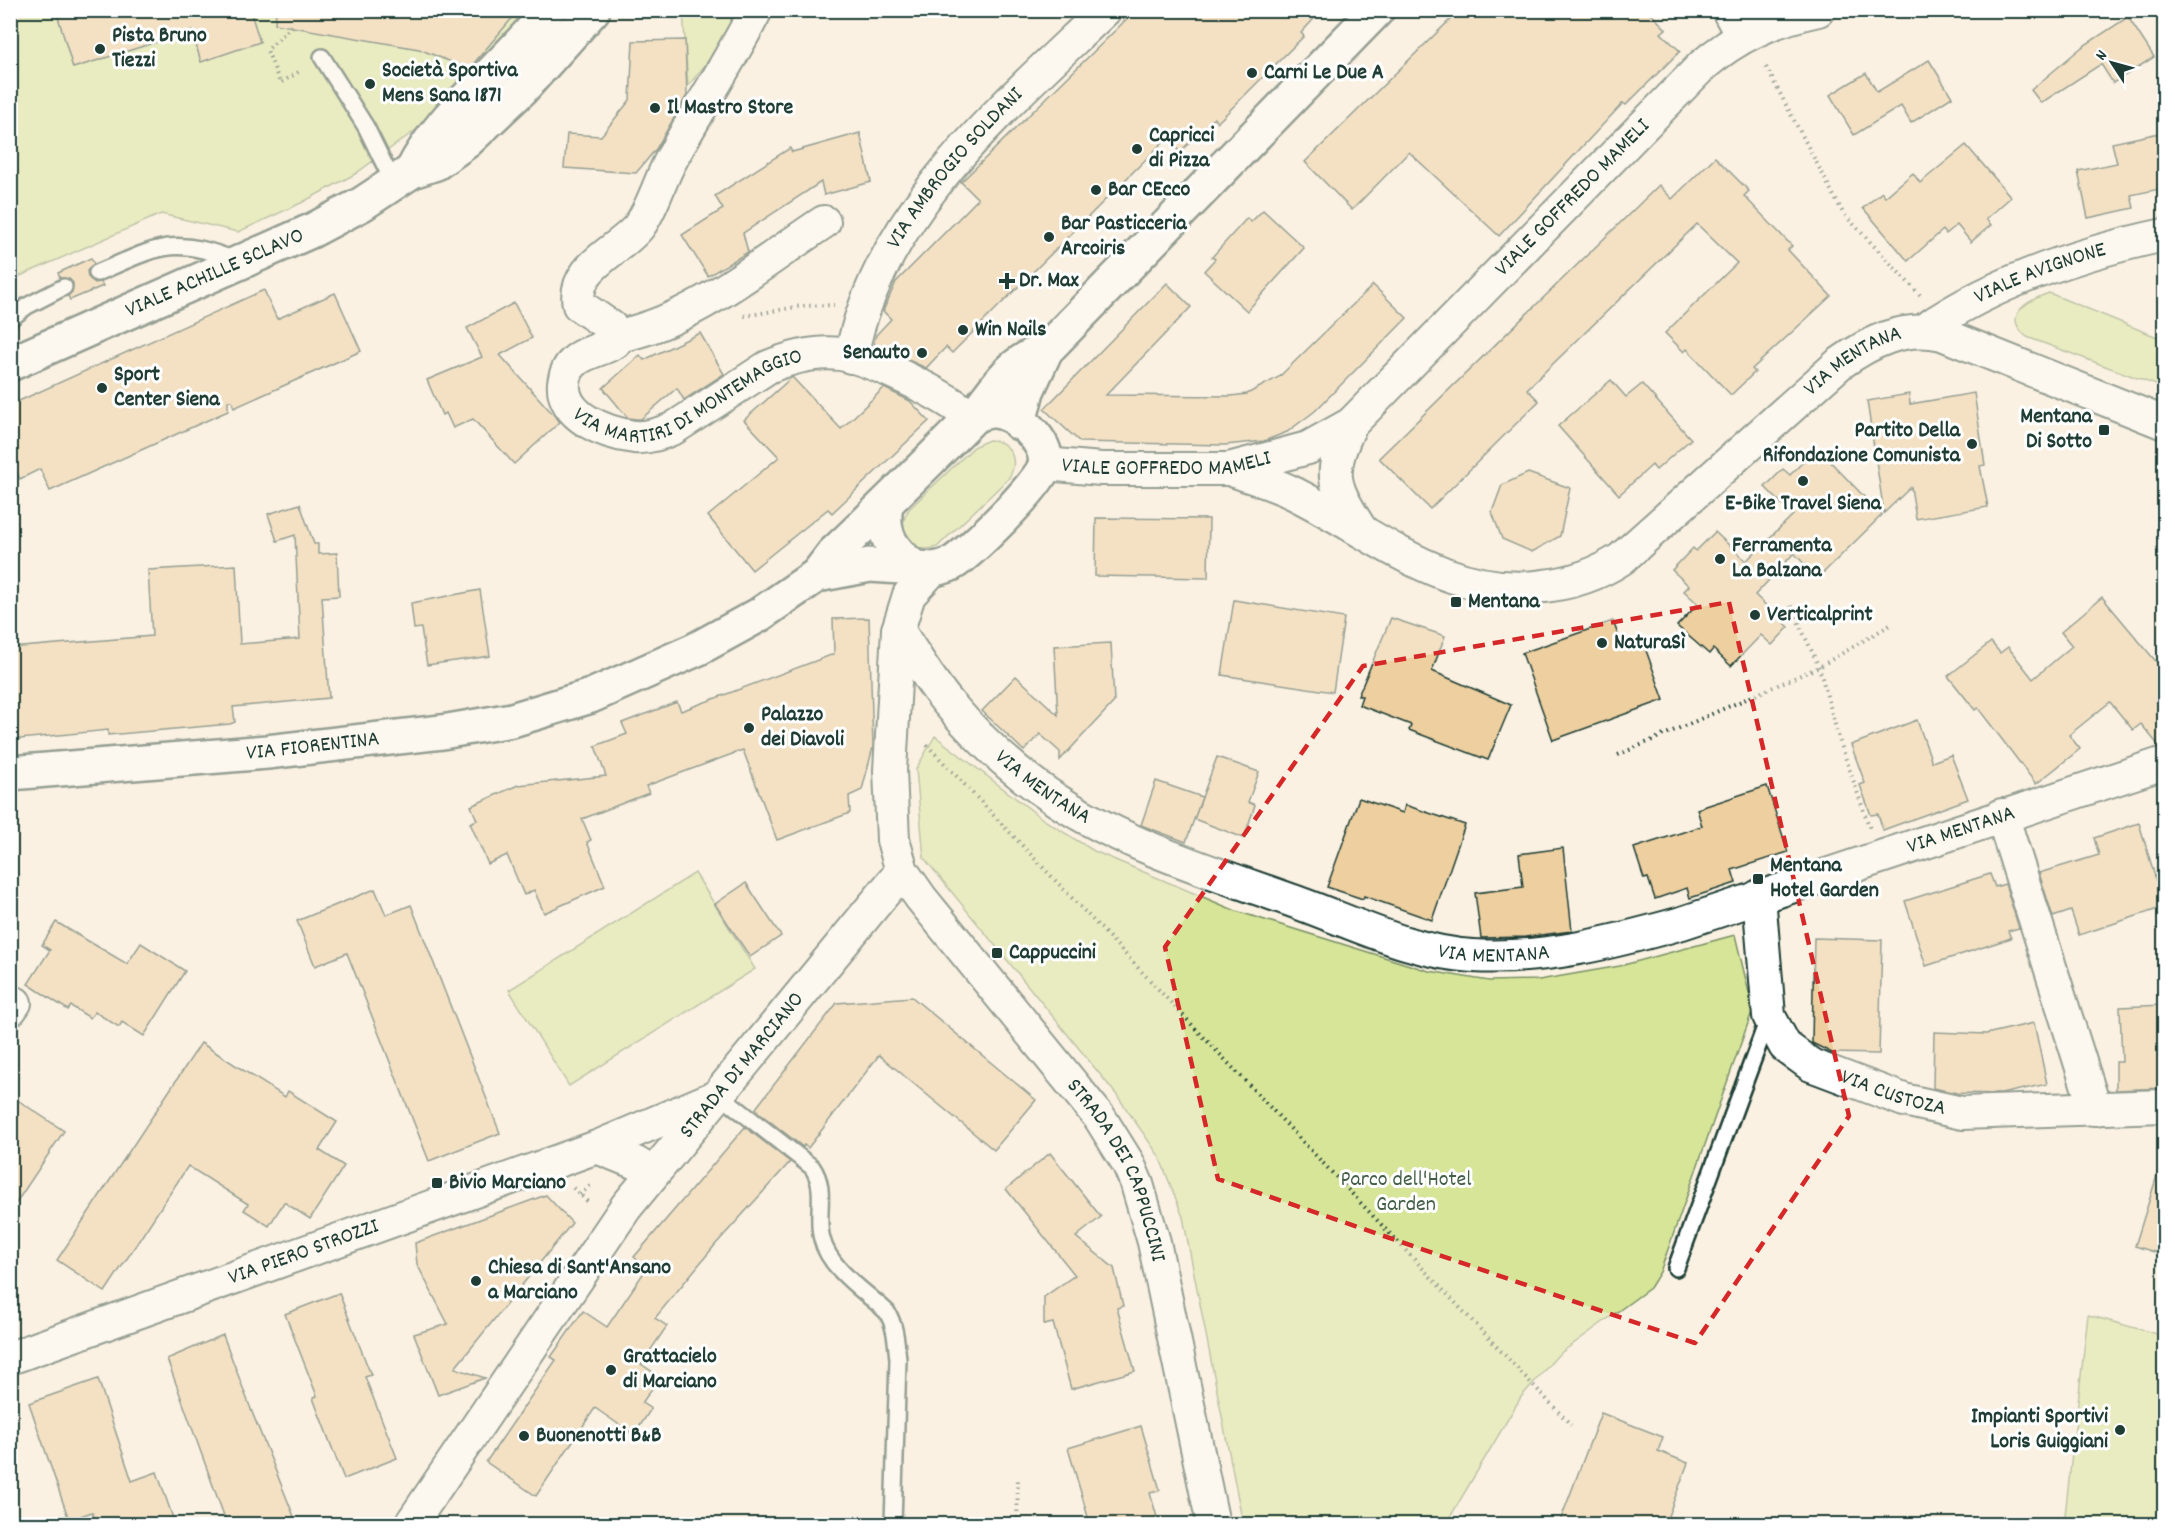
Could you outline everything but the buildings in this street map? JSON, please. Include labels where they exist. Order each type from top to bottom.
[{"type":"main road","name":"VIALE ACHILLE SCLAVO","points":[[403,177],[437,132],[518,48],[549,10]]},
{"type":"main road","points":[[1019,423],[1027,391],[1046,350],[1377,10]]},
{"type":"main road","name":"VIALE ACHILLE SCLAVO","points":[[10,364],[338,218],[403,177],[436,163],[467,141],[542,68],[580,18]]},
{"type":"main road","points":[[817,575],[833,554],[971,418],[1011,369],[1030,356],[1046,350]]},
{"type":"main road","points":[[817,575],[870,565],[924,568],[952,563],[962,556],[1030,489],[1045,464],[1043,447],[1019,423],[994,411],[971,418]]},
{"type":"main road","points":[[886,504],[884,526],[888,541],[897,554],[924,568]]},
{"type":"main road","name":"VIA FIORENTINA","points":[[10,773],[267,752],[442,732],[532,715],[611,688],[696,649],[746,623],[817,575]]},
{"type":"street","points":[[580,18],[609,10]]},
{"type":"street","points":[[618,336],[611,327],[579,305],[580,286],[605,254],[639,226],[672,158],[730,63],[756,10]]},
{"type":"street","name":"VIA AMBROGIO SOLDANI","points":[[844,355],[858,325],[871,287],[919,208],[987,125],[1105,10]]},
{"type":"street","name":"VIALE GOFFREDO MAMELI","points":[[1045,464],[1101,469],[1229,469],[1308,448],[1351,424],[1687,80],[1717,53],[1735,23],[1768,23],[1818,10]]},
{"type":"street","name":"VIA MARTIRI DI MONTEMAGGIO","points":[[824,222],[708,299],[660,322],[618,336],[615,342],[606,348],[585,355],[572,364],[566,375],[565,393],[573,410],[591,423],[635,437],[658,435],[674,428],[750,376],[784,360],[812,355],[844,355],[954,403],[971,418]]},
{"type":"street","name":"VIALE AVIGNONE","points":[[1924,330],[1993,289],[2053,267],[2164,235]]},
{"type":"street","name":"VIA MENTANA","points":[[1229,469],[1291,492],[1419,565],[1485,587],[1528,589],[1566,582],[1609,566],[1636,547],[1839,364],[1886,338],[1924,330],[1941,334],[2164,423]]},
{"type":"street","name":"VIALE GOFFREDO MAMELI","points":[[1351,424],[1337,455],[1335,476],[1342,499],[1361,530]]},
{"type":"street","points":[[902,871],[893,840],[890,804],[898,630],[909,595],[924,568]]},
{"type":"street","name":"VIA MENTANA","points":[[898,630],[949,704],[979,735],[1056,800],[1110,830],[1196,866],[1405,942],[1446,953],[1472,956],[1533,954],[1618,941],[1682,923],[2164,763]]},
{"type":"street","points":[[2002,815],[2095,1109]]},
{"type":"street","name":"STRADA DI MARCIANO","points":[[411,1524],[610,1229],[902,871]]},
{"type":"street","name":"STRADA DEI CAPPUCCINI","points":[[902,871],[1100,1118],[1128,1163],[1137,1184],[1154,1242],[1213,1524]]},
{"type":"street","name":"VIA CUSTOZA","points":[[1759,896],[1770,1016],[1782,1041],[1800,1059],[1833,1075],[1904,1100],[1946,1110],[1980,1114],[2164,1106]]},
{"type":"street","name":"VIA PIERO STROZZI","points":[[10,1358],[597,1147],[720,1095]]},
{"type":"street","points":[[597,1147],[636,1163],[653,1174]]},
{"type":"lane","points":[[322,57],[366,127],[403,177]]},
{"type":"lane","points":[[98,273],[141,254],[176,245],[205,248],[239,262]]},
{"type":"lane","points":[[10,319],[27,306],[64,287]]},
{"type":"lane","points":[[1676,1268],[1770,1016]]},
{"type":"lane","points":[[720,1095],[812,1167],[820,1182],[821,1238],[825,1247],[835,1263],[887,1312],[892,1321],[898,1359],[893,1524]]},
{"type":"path","points":[[280,83],[267,50],[292,26]]},
{"type":"path","points":[[1766,67],[1843,213],[1922,297]]},
{"type":"path","points":[[708,299],[727,316],[758,315],[831,303],[841,311],[844,355]]},
{"type":"path","points":[[2159,390],[2164,377]]},
{"type":"path","points":[[1791,606],[1819,667],[1839,739],[1880,857]]},
{"type":"path","points":[[1618,755],[1819,667],[1890,625]]},
{"type":"path","points":[[927,745],[1571,1425]]},
{"type":"path","points":[[570,1185],[598,1210]]},
{"type":"path","points":[[1017,1524],[1018,1477]]},
{"type":"highlighted area","points":[[1729,602],[1849,1116],[1695,1343],[1218,1179],[1165,947],[1363,666]]},
{"type":"green space","points":[[10,11],[532,11],[424,124],[355,174],[301,203],[238,232],[161,214],[11,280]]},
{"type":"green space","points":[[683,11],[741,11],[728,37],[688,86]]},
{"type":"green space","points":[[2049,293],[2157,337],[2164,324],[2164,388],[2027,337],[2016,322],[2020,309]]},
{"type":"green space","points":[[989,440],[1003,444],[1011,453],[1013,465],[1008,479],[937,547],[927,549],[911,545],[906,540],[903,526],[909,509],[975,446]]},
{"type":"green space","name":"Parco dell'Hotel Garden","points":[[935,736],[1044,820],[1094,851],[1236,911],[1429,971],[1489,981],[1539,980],[1620,966],[1735,935],[1753,1009],[1660,1272],[1650,1288],[1558,1355],[1521,1397],[1446,1524],[1243,1524],[1183,1217],[1159,1156],[1116,1094],[924,858],[916,769]]},
{"type":"green space","points":[[695,873],[755,969],[569,1086],[509,990]]},
{"type":"green space","name":"Impianti Sportivi Loris Guiggiani","points":[[2088,1315],[2164,1336],[2164,1524],[2064,1524]]},
{"type":"place","name":"Pista Bruno Tiezzi","points":[[100,49]]},
{"type":"place","name":"Carni Le Due A","points":[[1252,73]]},
{"type":"place","name":"Società Sportiva Mens Sana 1871","points":[[370,84]]},
{"type":"place","name":"Il Mastro Store","points":[[655,108]]},
{"type":"place","name":"Capricci di Pizza","points":[[1137,149]]},
{"type":"place","name":"Bar CEcco","points":[[1096,190]]},
{"type":"place","name":"Bar Pasticceria Arcoiris","points":[[1049,237]]},
{"type":"place","name":"Dr. Max","points":[[1007,281]]},
{"type":"place","name":"Win Nails","points":[[963,330]]},
{"type":"place","name":"Senauto","points":[[922,353]]},
{"type":"place","name":"Sport Center Siena","points":[[102,388]]},
{"type":"place","name":"Mentana Di Sotto","points":[[2104,430]]},
{"type":"place","name":"Partito Della Rifondazione Comunista","points":[[1972,444]]},
{"type":"place","name":"E-Bike Travel Siena","points":[[1803,481]]},
{"type":"place","name":"Ferramenta La Balzana","points":[[1720,559]]},
{"type":"place","name":"Mentana","points":[[1456,602]]},
{"type":"place","name":"Verticalprint","points":[[1755,615]]},
{"type":"place","name":"NaturaSì","points":[[1602,643]]},
{"type":"place","name":"Palazzo dei Diavoli","points":[[749,728]]},
{"type":"place","name":"Mentana Hotel Garden","points":[[1758,879]]},
{"type":"place","name":"Cappuccini","points":[[997,953]]},
{"type":"place","name":"Bivio Marciano","points":[[437,1183]]},
{"type":"place","name":"Chiesa di Sant'Ansano a Marciano","points":[[476,1281]]},
{"type":"place","name":"Grattacielo di Marciano","points":[[611,1370]]},
{"type":"place","name":"Impianti Sportivi Loris Guiggiani","points":[[2120,1430]]},
{"type":"place","name":"Buonenotti B&B","points":[[524,1436]]}]
